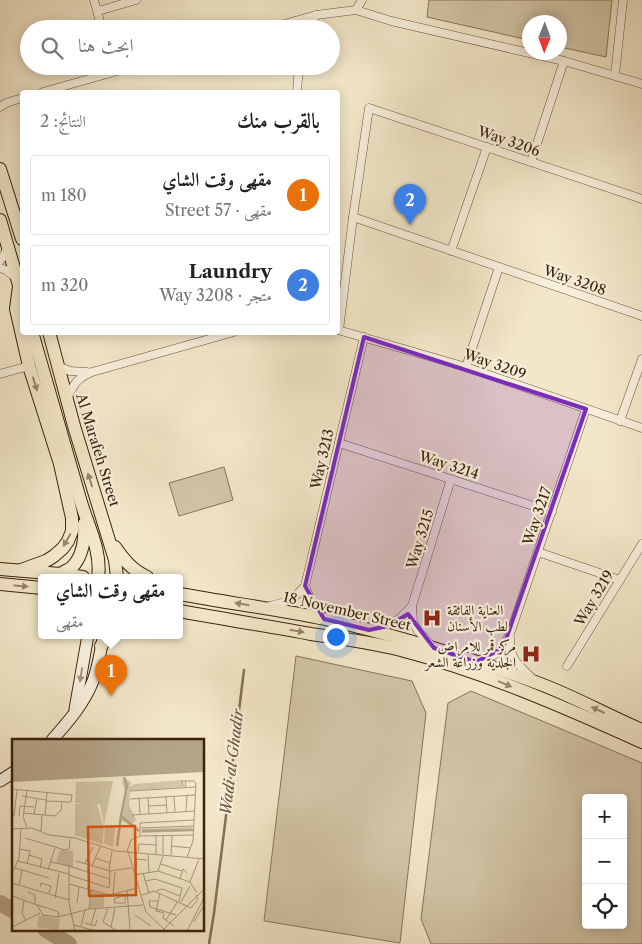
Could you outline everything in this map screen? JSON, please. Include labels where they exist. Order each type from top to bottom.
[{"type":"main road","points":[[0,169],[20,233]]},
{"type":"main road","points":[[0,220],[20,290]]},
{"type":"main road","points":[[18,283],[16,309],[20,327]]},
{"type":"main road","points":[[21,570],[54,556],[63,548],[72,531],[72,518],[60,464],[29,366],[22,335]]},
{"type":"main road","points":[[33,335],[82,509],[94,543],[98,559],[99,574]]},
{"type":"main road","name":"Al Marafeh Street","points":[[50,335],[90,478],[116,560],[116,574]]},
{"type":"main road","points":[[0,569],[60,574],[72,567],[83,547],[82,509]]},
{"type":"main road","points":[[108,533],[125,562],[140,574]]},
{"type":"main road","points":[[0,584],[38,588]]},
{"type":"main road","name":"18 November Street","points":[[183,594],[324,619],[434,648],[538,683],[642,730]]},
{"type":"main road","name":"18 November Street","points":[[183,612],[396,649],[466,669],[496,680],[642,742]]},
{"type":"street","points":[[94,0],[100,20]]},
{"type":"street","points":[[98,12],[136,0]]},
{"type":"street","points":[[354,0],[356,10]]},
{"type":"street","points":[[356,10],[362,0]]},
{"type":"street","points":[[615,75],[623,0]]},
{"type":"street","points":[[298,20],[316,15],[356,10],[564,61],[642,84]]},
{"type":"street","points":[[314,20],[316,15]]},
{"type":"street","points":[[532,162],[564,61]]},
{"type":"street","points":[[49,90],[95,75]]},
{"type":"street","points":[[297,90],[298,75]]},
{"type":"street","points":[[2,104],[20,99]]},
{"type":"street","name":"Way 3206","points":[[353,217],[369,108],[642,199]]},
{"type":"street","points":[[451,251],[487,147]]},
{"type":"street","points":[[340,315],[353,217]]},
{"type":"street","name":"Way 3208","points":[[353,217],[642,316]]},
{"type":"street","points":[[0,261],[6,252],[6,242]]},
{"type":"street","points":[[466,367],[499,267]]},
{"type":"street","points":[[0,268],[6,270],[18,283]]},
{"type":"street","name":"Way 3209","points":[[340,331],[466,367],[642,428]]},
{"type":"street","points":[[67,399],[76,381],[81,376],[223,335]]},
{"type":"street","name":"Way 3213","points":[[304,586],[364,337]]},
{"type":"street","points":[[620,421],[642,359]]},
{"type":"street","points":[[0,374],[29,366]]},
{"type":"street","points":[[58,366],[70,371],[92,372]]},
{"type":"street","name":"Way 3217","points":[[476,662],[494,655],[503,648],[511,631],[586,409]]},
{"type":"street","name":"Way 3214","points":[[339,443],[552,512]]},
{"type":"street","name":"Way 3215","points":[[434,648],[412,622],[412,606],[451,479]]},
{"type":"street","name":"Way 3219","points":[[567,666],[642,544]]},
{"type":"street","points":[[538,552],[620,580]]},
{"type":"street","points":[[264,608],[288,602],[304,586],[312,604],[324,619]]},
{"type":"street","points":[[369,630],[388,626],[401,618],[412,606]]},
{"type":"street","name":"Way 3217","points":[[511,631],[510,646],[512,656],[538,683]]},
{"type":"street","points":[[74,716],[87,639]]},
{"type":"street","points":[[53,739],[74,716],[86,696],[92,683],[103,641]]},
{"type":"street","points":[[0,781],[12,773]]},
{"type":"highlighted area","points":[[364,337],[586,409],[503,648],[476,662],[434,648],[408,614],[388,626],[369,630],[324,619],[305,586]]},
{"type":"shaded area","points":[[429,0],[612,0],[606,57],[567,49],[567,15],[522,15],[522,38],[427,17]]},
{"type":"shaded area","points":[[224,467],[233,500],[179,516],[169,483]]},
{"type":"shaded area","points":[[296,656],[412,681],[426,713],[400,943],[264,921]]},
{"type":"shaded area","points":[[471,691],[642,763],[642,944],[431,944],[421,919],[448,703]]},
{"type":"waterway","name":"Wadi al Ghadir","points":[[209,944],[244,670]]},
{"type":"waterway","name":"Wadi al Ghadir","points":[[0,903],[12,910]]},
{"type":"waterway","name":"Wadi al Ghadir","points":[[49,932],[69,944]]},
{"type":"place","name":"Laundry","points":[[410,225]]},
{"type":"place","name":"العناية الفائقة لطب الأسنان","points":[[432,618]]},
{"type":"place","name":"مركز قمر للامراض الجلدية وزراعة الشعر","points":[[531,654]]},
{"type":"place","name":"مقهى وقت الشاي","points":[[111,696]]}]
